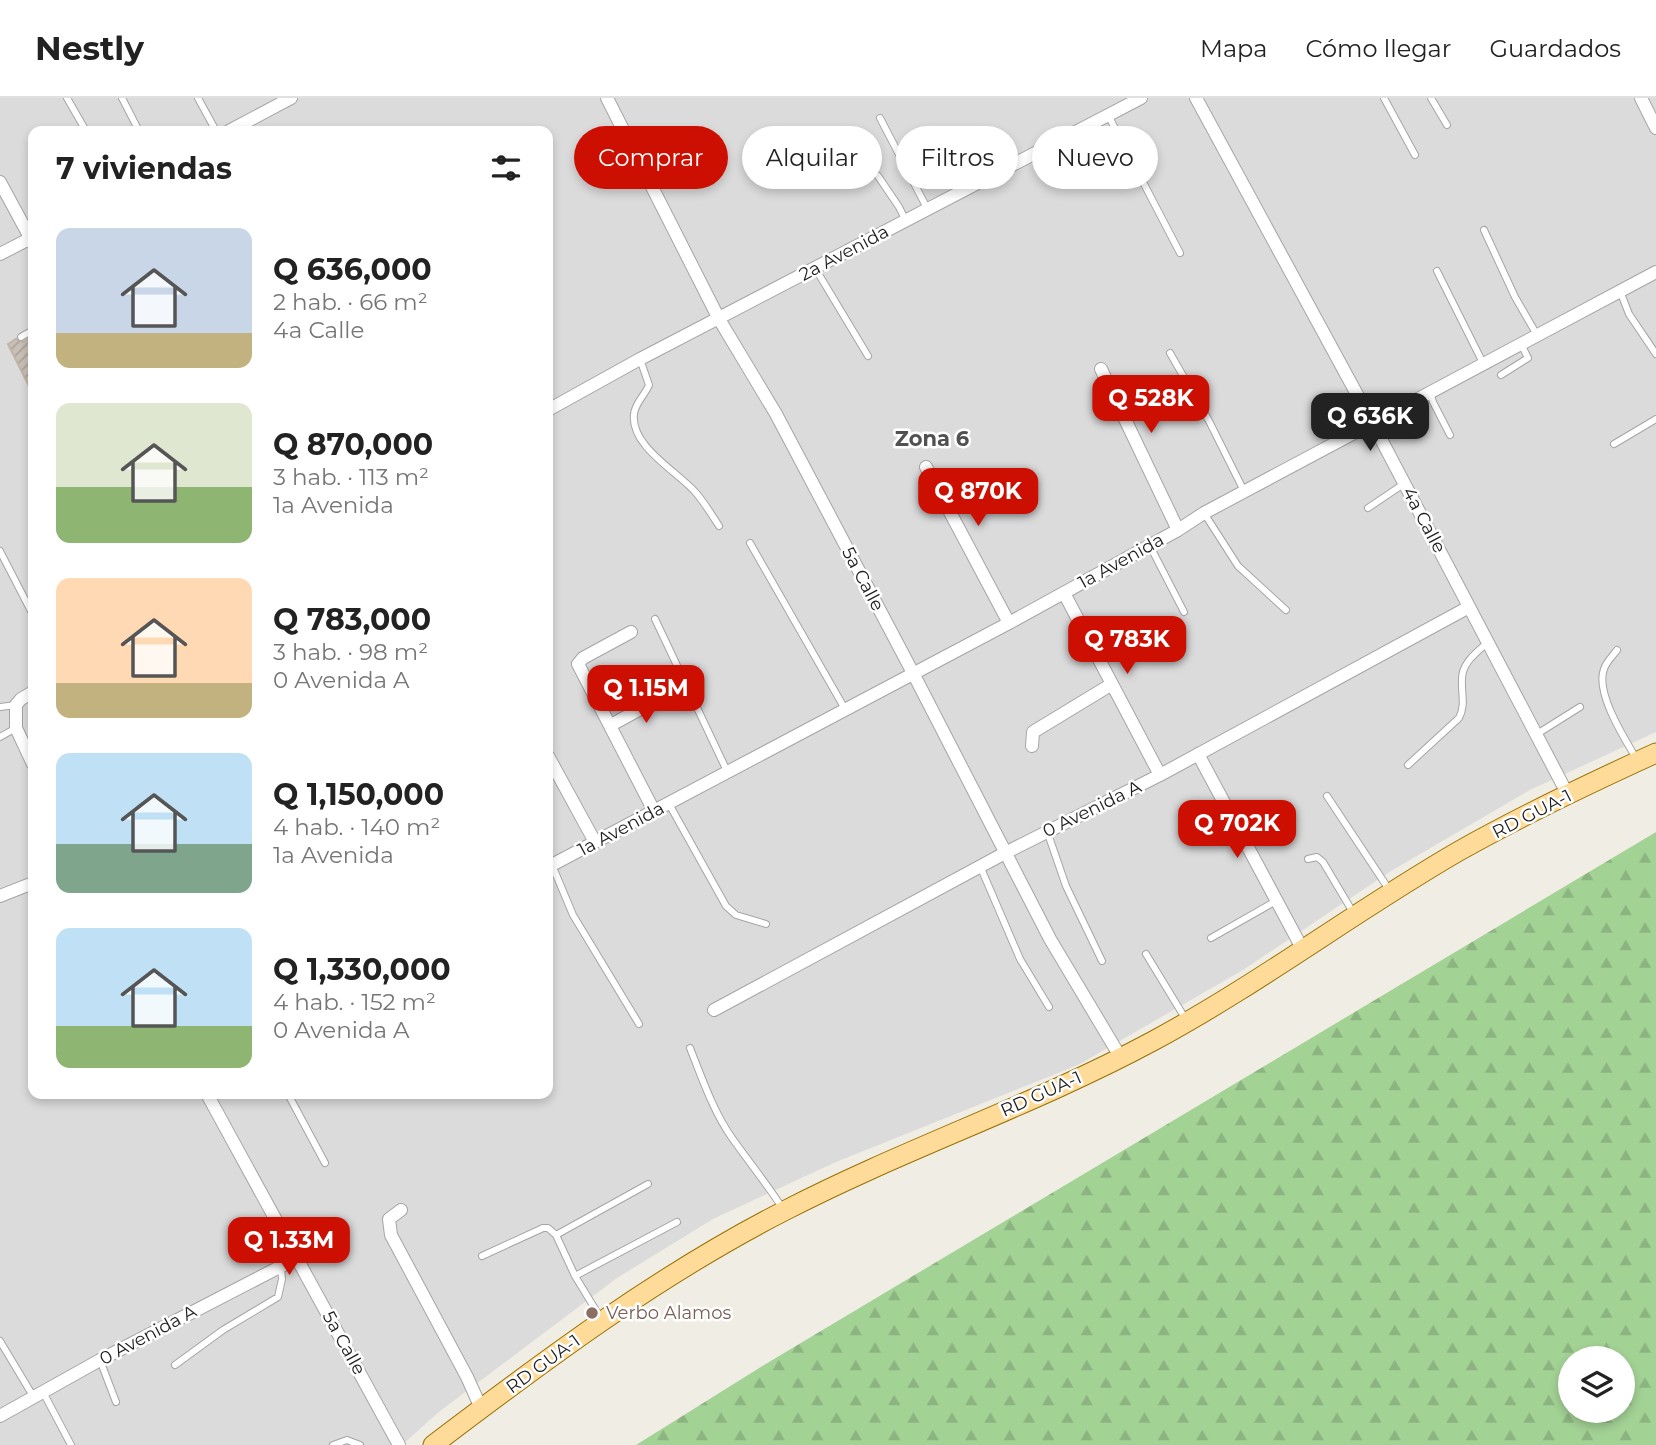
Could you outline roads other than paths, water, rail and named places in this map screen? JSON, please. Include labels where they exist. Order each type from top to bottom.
[{"type":"main road","name":"RD GUA-1","points":[[433,1445],[603,1321],[718,1248],[784,1210],[860,1173],[1121,1058],[1188,1022],[1458,852],[1647,757]]},
{"type":"street","points":[[238,126],[291,98]]},
{"type":"street","name":"5a Calle","points":[[607,98],[719,319],[776,414],[914,673],[1050,939],[1121,1058]]},
{"type":"street","name":"2a Avenida","points":[[553,407],[640,359],[1141,98]]},
{"type":"street","name":"4a Calle","points":[[1196,98],[1372,422],[1568,795]]},
{"type":"street","points":[[1641,98],[1656,128]]},
{"type":"street","points":[[0,182],[28,232]]},
{"type":"street","points":[[0,254],[28,241]]},
{"type":"street","name":"1a Avenida","points":[[553,864],[1009,623],[1244,491],[1656,272]]},
{"type":"street","points":[[1101,369],[1178,530]]},
{"type":"street","points":[[926,467],[1009,623]]},
{"type":"street","points":[[1064,593],[1160,775]]},
{"type":"street","name":"0 Avenida A","points":[[714,1010],[980,866],[1160,775],[1469,607]]},
{"type":"street","points":[[631,632],[578,664],[654,811]]},
{"type":"street","points":[[1032,746],[1033,732],[1112,684]]},
{"type":"street","points":[[28,695],[16,705],[16,727],[28,753]]},
{"type":"street","points":[[611,725],[664,696]]},
{"type":"street","points":[[1198,754],[1303,950]]},
{"type":"street","points":[[553,764],[595,842]]},
{"type":"street","points":[[0,896],[28,885]]},
{"type":"street","name":"5a Calle","points":[[210,1099],[399,1445]]},
{"type":"street","points":[[401,1210],[389,1219],[391,1235],[481,1408]]},
{"type":"street","name":"0 Avenida A","points":[[0,1416],[100,1360],[297,1258]]},
{"type":"lane","points":[[67,98],[83,126]]},
{"type":"lane","points":[[122,98],[136,126]]},
{"type":"lane","points":[[198,98],[213,126]]},
{"type":"lane","points":[[1384,98],[1415,155]]},
{"type":"lane","points":[[1431,98],[1447,125]]},
{"type":"lane","points":[[1108,115],[1180,253]]},
{"type":"lane","points":[[880,118],[928,210]]},
{"type":"lane","points":[[882,182],[900,207],[906,221]]},
{"type":"lane","points":[[1484,230],[1515,297],[1537,335]]},
{"type":"lane","points":[[815,268],[868,356]]},
{"type":"lane","points":[[1437,271],[1483,363]]},
{"type":"lane","points":[[1620,291],[1629,314],[1656,354]]},
{"type":"lane","points":[[21,337],[28,333]]},
{"type":"lane","points":[[1501,375],[1528,358],[1521,344]]},
{"type":"lane","points":[[1170,353],[1209,421],[1244,491]]},
{"type":"lane","points":[[640,359],[649,385],[636,405],[633,417],[640,435],[650,453],[696,492],[719,526]]},
{"type":"lane","points":[[1430,391],[1450,435]]},
{"type":"lane","points":[[1614,444],[1656,419]]},
{"type":"lane","points":[[1368,508],[1405,484]]},
{"type":"lane","points":[[1204,513],[1238,566],[1286,610]]},
{"type":"lane","points":[[750,543],[845,709]]},
{"type":"lane","points":[[1149,545],[1184,612]]},
{"type":"lane","points":[[0,551],[28,605]]},
{"type":"lane","points":[[655,619],[727,771]]},
{"type":"lane","points":[[1408,765],[1459,718],[1463,710],[1464,668],[1488,642]]},
{"type":"lane","points":[[1617,650],[1604,666],[1601,678],[1610,708],[1624,738],[1647,757]]},
{"type":"lane","points":[[0,706],[16,705]]},
{"type":"lane","points":[[1537,734],[1580,706]]},
{"type":"lane","points":[[0,737],[16,727]]},
{"type":"lane","points":[[1327,796],[1391,893]]},
{"type":"lane","points":[[669,804],[726,906],[736,915],[766,924]]},
{"type":"lane","points":[[1047,831],[1066,886],[1102,961]]},
{"type":"lane","points":[[1308,859],[1317,856],[1323,862],[1356,916]]},
{"type":"lane","points":[[980,866],[1020,959],[1049,1007]]},
{"type":"lane","points":[[553,872],[573,915],[639,1024]]},
{"type":"lane","points":[[1211,939],[1278,901]]},
{"type":"lane","points":[[1146,954],[1188,1022]]},
{"type":"lane","points":[[690,1048],[709,1097],[730,1136],[764,1178],[784,1210]]},
{"type":"lane","points":[[291,1099],[325,1163]]},
{"type":"lane","points":[[556,1235],[648,1184]]},
{"type":"lane","points":[[575,1276],[677,1222]]},
{"type":"lane","points":[[482,1256],[548,1228],[556,1235],[575,1276],[603,1321]]},
{"type":"lane","points":[[175,1365],[223,1330],[278,1297],[282,1279],[281,1265]]},
{"type":"lane","points":[[0,1341],[71,1445]]},
{"type":"lane","points":[[100,1360],[116,1402]]},
{"type":"lane","points":[[334,1445],[347,1440],[360,1445]]},
{"type":"place","name":"Verbo Alamos","points":[[592,1313]]},
{"type":"district","name":"Zona 6","points":[[932,438]]}]
